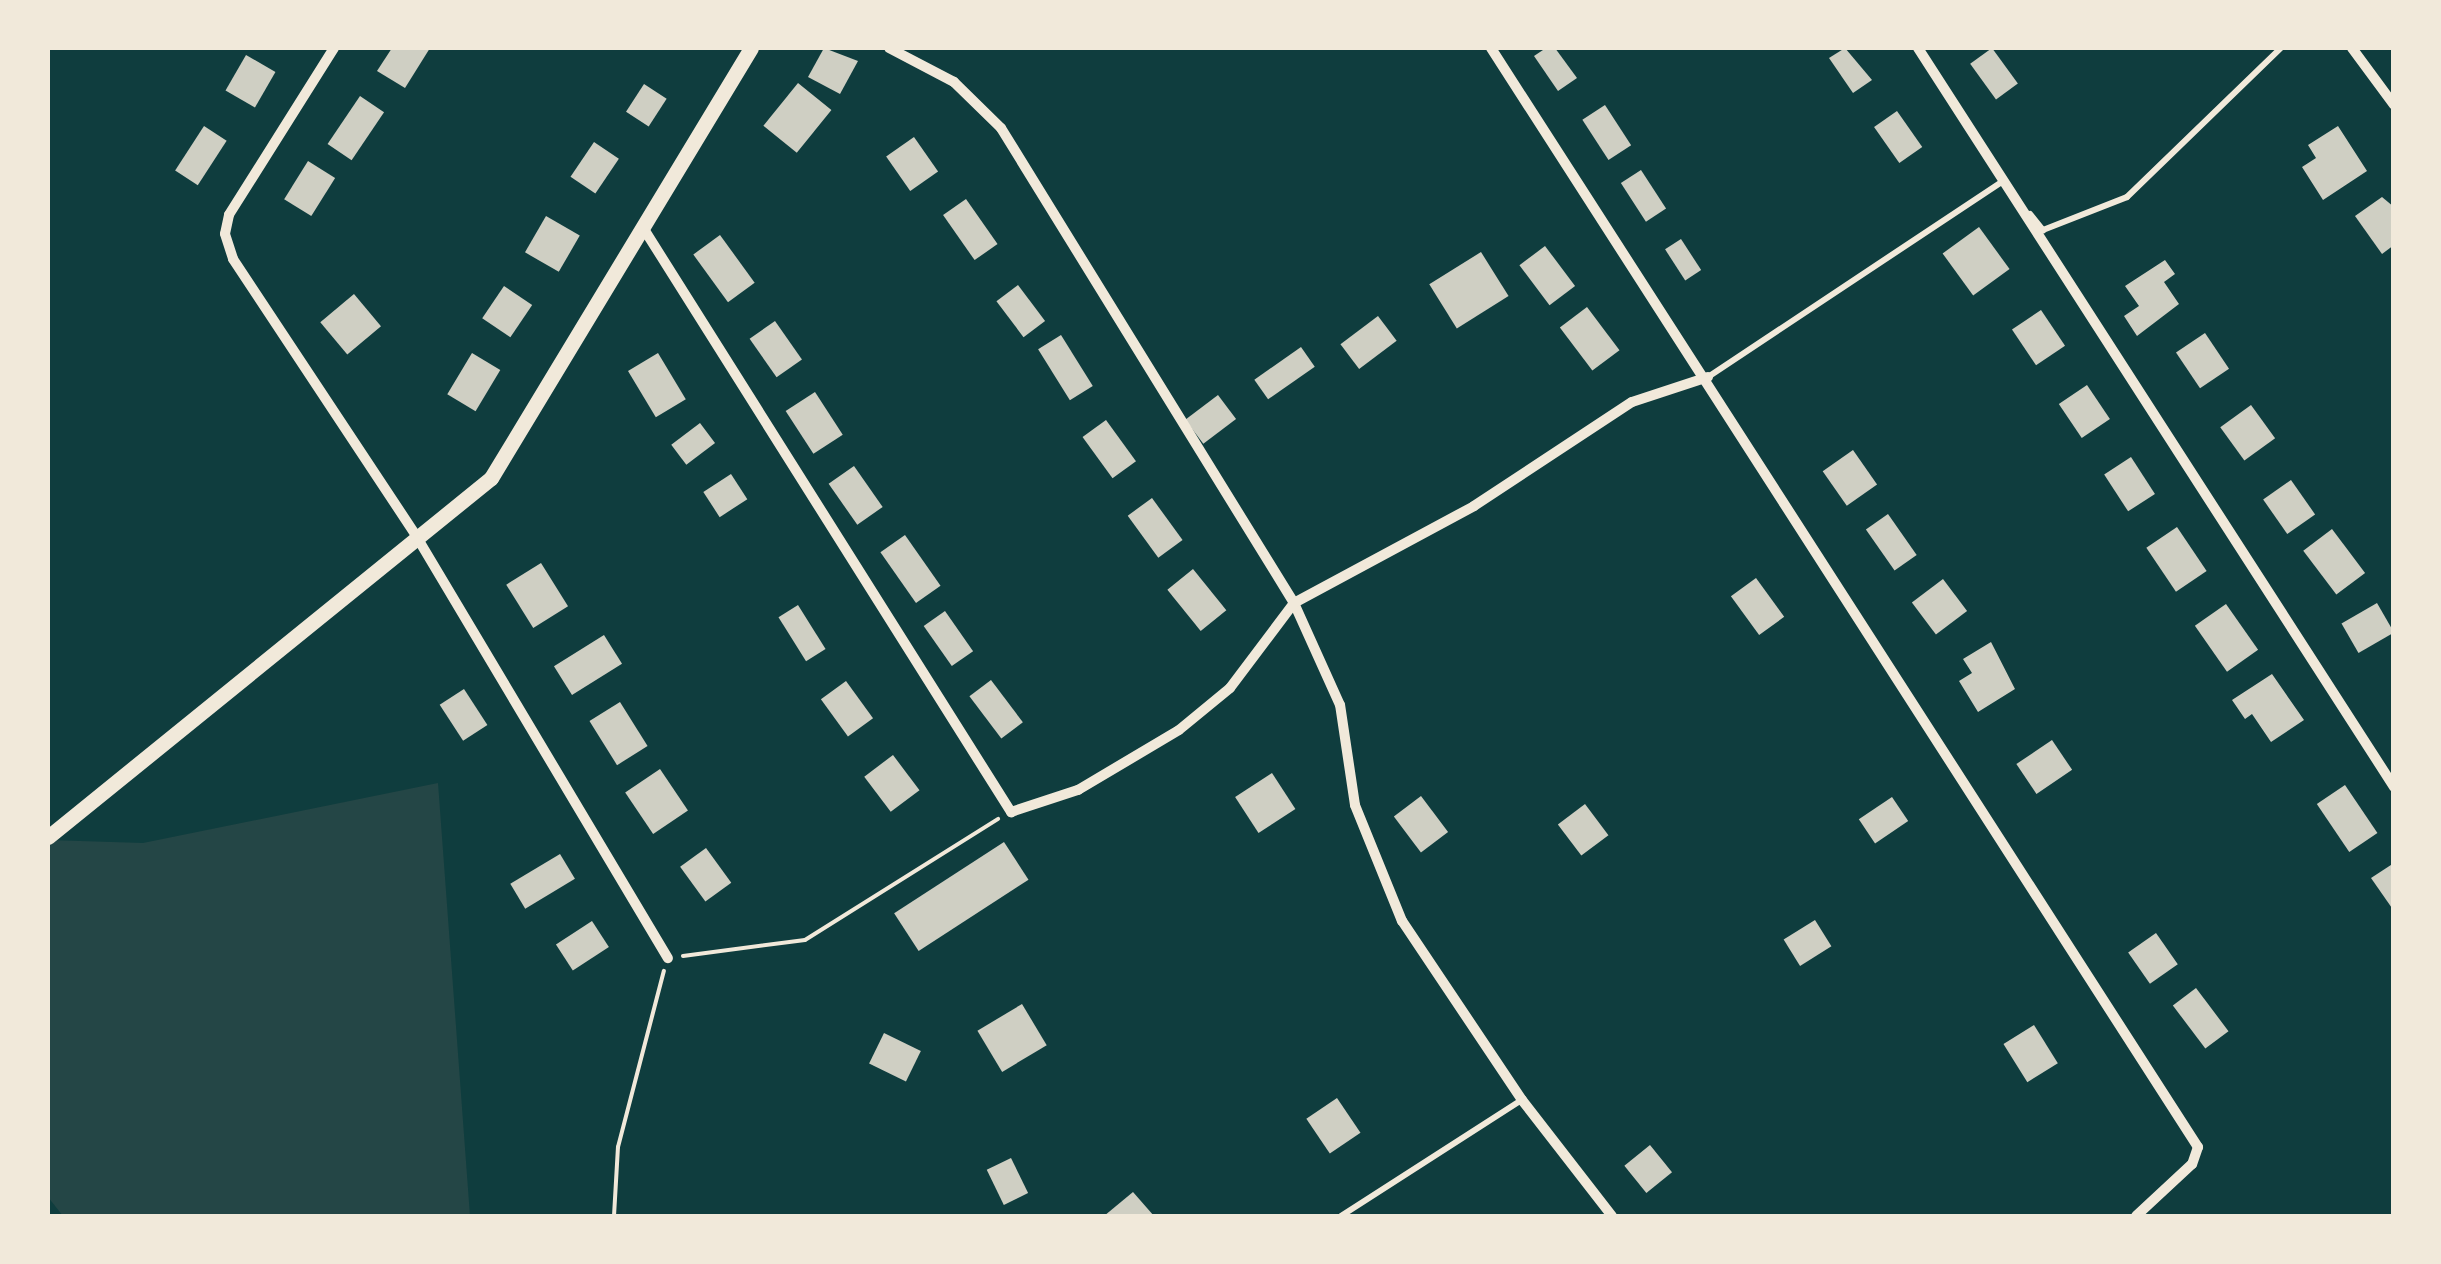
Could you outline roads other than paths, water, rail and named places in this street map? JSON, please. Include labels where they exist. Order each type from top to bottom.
[{"type":"street","points":[[334,48],[229,215],[225,234],[233,259],[316,393],[418,539],[668,958]]},
{"type":"street","points":[[48,837],[479,490],[512,449],[751,48]]},
{"type":"street","points":[[888,48],[954,82],[1001,128],[1294,603],[1340,704],[1355,804],[1402,921],[1522,1100],[1612,1216]]},
{"type":"street","points":[[1491,48],[1708,377],[2198,1147],[2192,1164],[2136,1216]]},
{"type":"street","points":[[1918,48],[2000,181],[2394,787]]},
{"type":"street","points":[[2352,48],[2394,105]]},
{"type":"street","points":[[642,226],[1011,812],[1078,790],[1179,730],[1230,688],[1294,603],[1474,506],[1632,402],[1708,377]]},
{"type":"lane","points":[[1708,377],[2000,181],[2043,230],[2127,198],[2281,48]]},
{"type":"lane","points":[[1341,1216],[1522,1100]]}]
